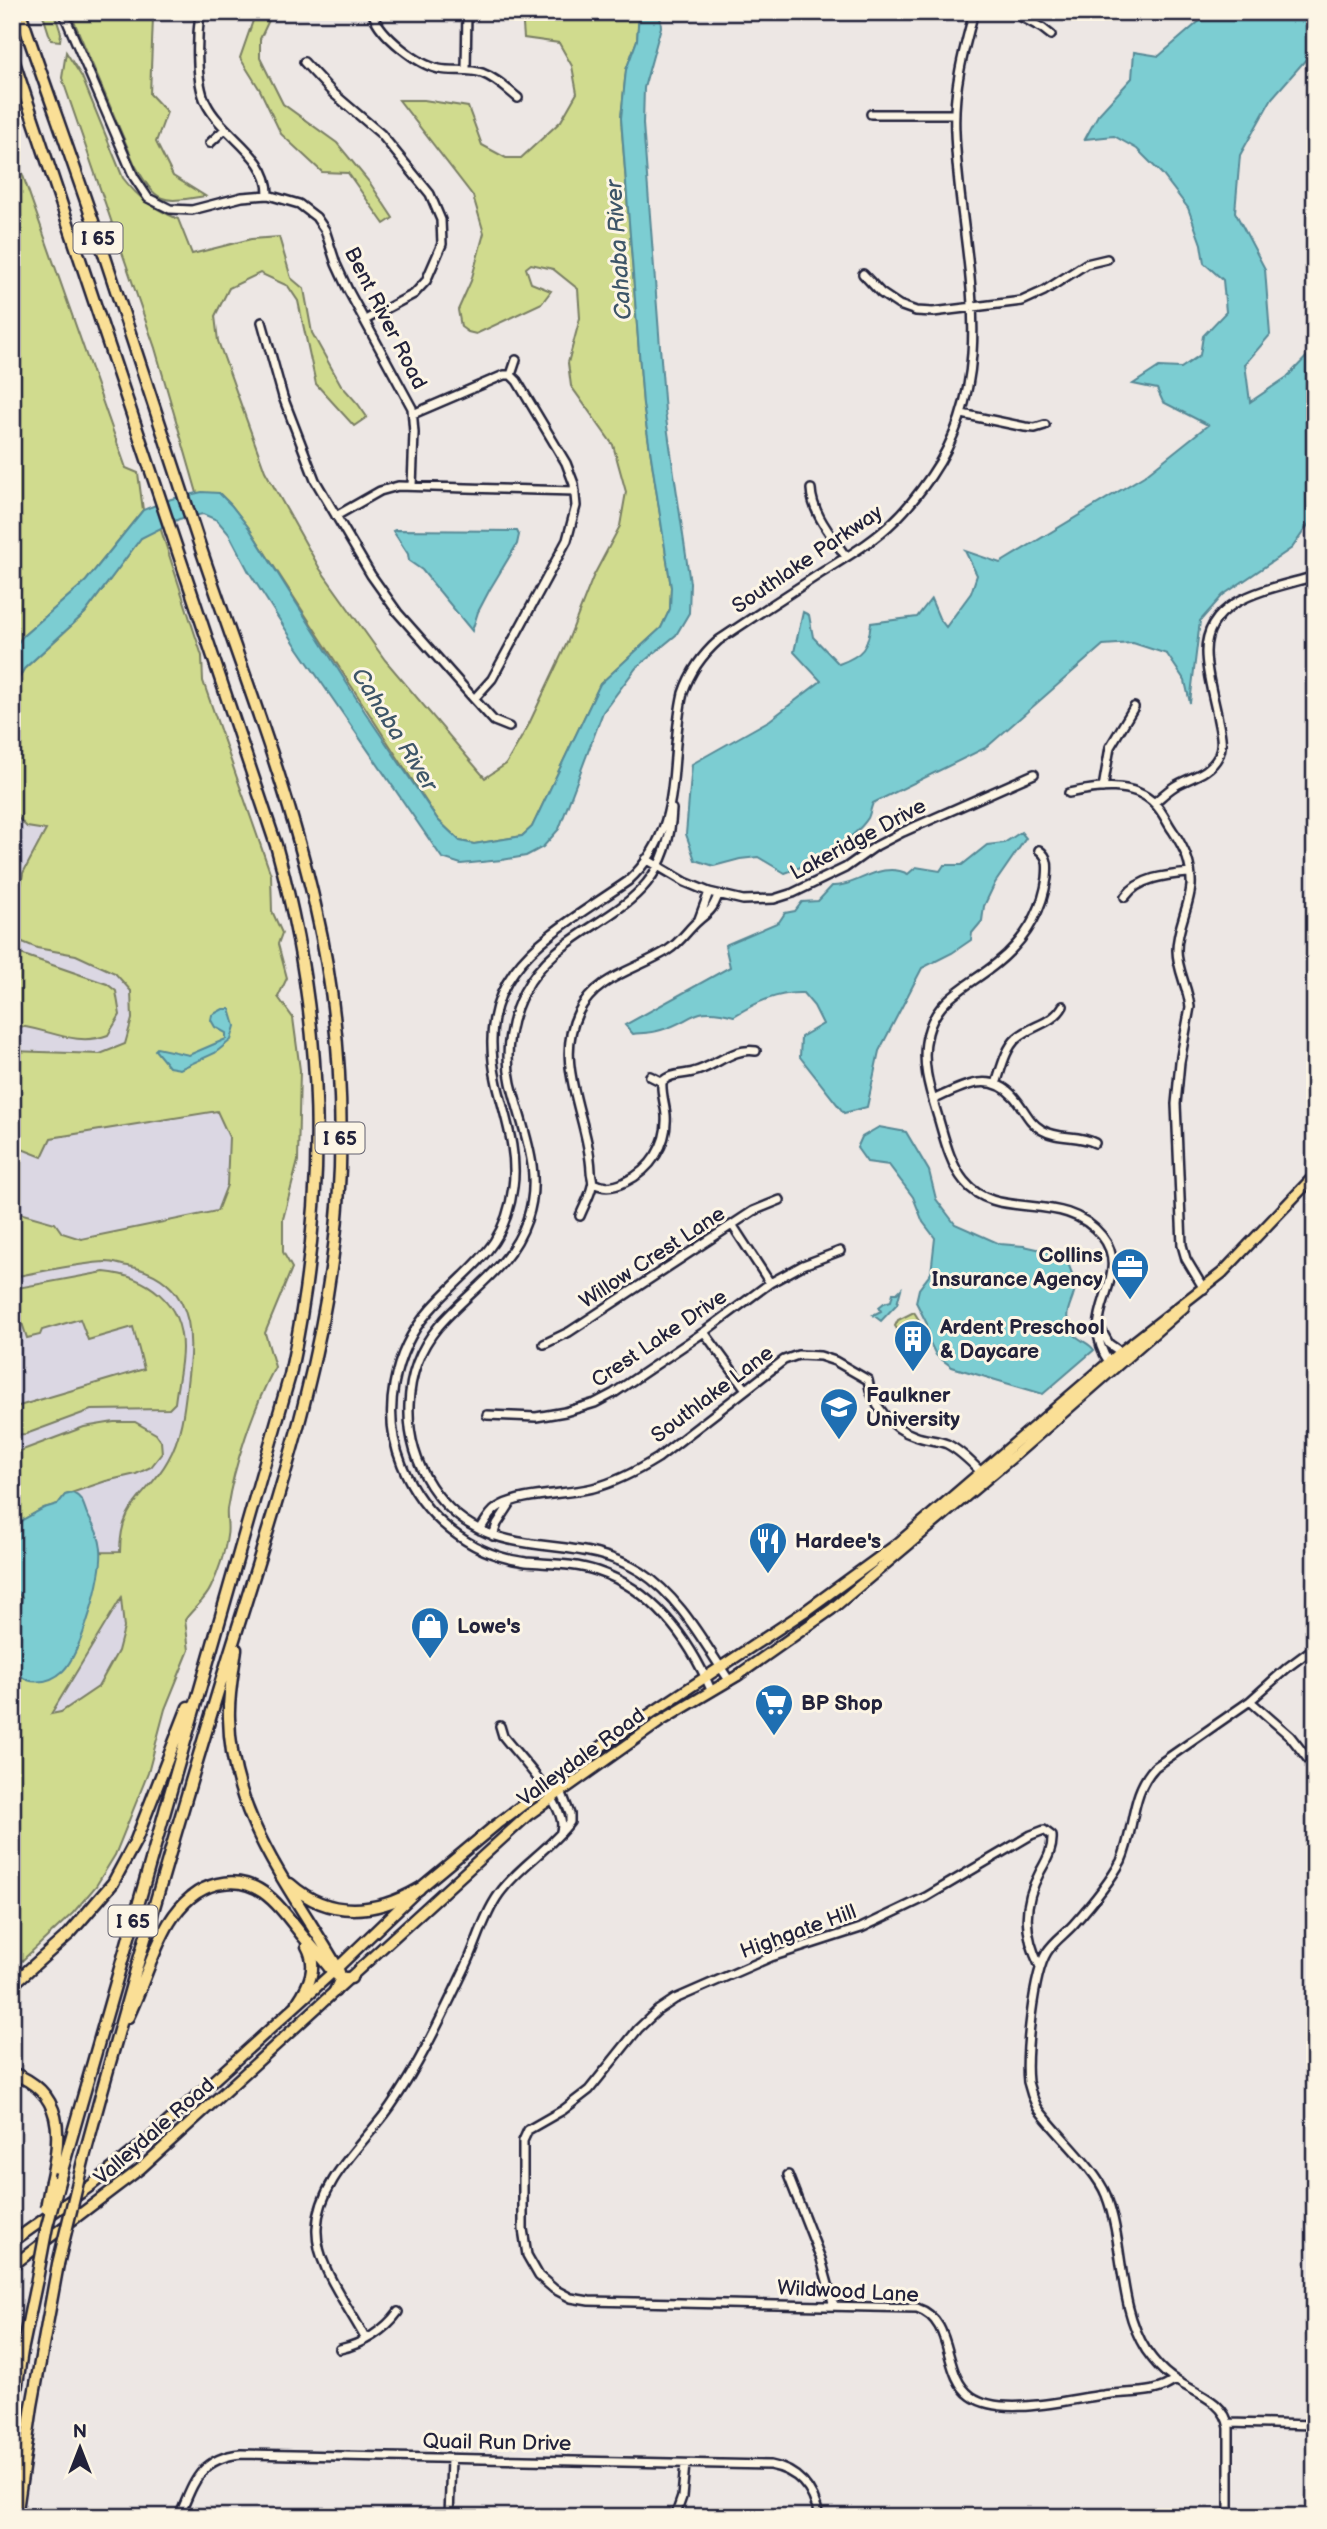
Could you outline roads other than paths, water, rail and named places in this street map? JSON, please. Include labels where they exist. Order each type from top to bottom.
[{"type":"highway","name":"I 65","points":[[16,2517],[32,2406],[58,2264],[84,2157],[299,1420],[321,1333],[335,1234],[340,1131],[334,1015],[316,906],[287,802],[172,464],[108,264],[20,12]]},
{"type":"highway","name":"I 65","points":[[12,56],[276,845],[294,917],[310,1013],[318,1137],[311,1255],[293,1362],[57,2175],[22,2351],[12,2417]]},
{"type":"highway","points":[[238,1631],[229,1707],[233,1761],[239,1787],[255,1830],[340,1974],[335,1991]]},
{"type":"highway","points":[[12,1984],[70,1933],[113,1884],[136,1840],[205,1668]]},
{"type":"highway","points":[[283,1879],[310,1899],[349,1910],[372,1909],[389,1904],[419,1889]]},
{"type":"highway","points":[[119,2032],[137,1999],[168,1925],[183,1905],[199,1891],[229,1882],[248,1884],[260,1889],[278,1904],[305,1939],[340,1974]]},
{"type":"highway","points":[[298,2002],[312,1975],[311,1954],[305,1939]]},
{"type":"highway","points":[[12,2073],[38,2087],[54,2110],[59,2134],[57,2175]]},
{"type":"main road","name":"Valleydale Road","points":[[12,2242],[89,2187],[149,2139],[298,2002],[340,1974],[528,1815],[661,1721],[729,1680],[816,1621],[859,1588],[1109,1362],[1204,1289],[1255,1241],[1315,1175]]},
{"type":"main road","name":"Valleydale Road","points":[[340,1974],[419,1889],[545,1788],[606,1743],[860,1573],[1121,1363],[1182,1311],[1189,1301]]},
{"type":"main road","name":"Valleydale Road","points":[[12,2266],[140,2169],[335,1991]]},
{"type":"street","name":"Bent River Road","points":[[63,12],[134,177],[148,198],[163,206],[186,211],[242,197],[268,195],[299,204],[316,217],[325,230],[336,264],[413,414],[412,486]]},
{"type":"street","points":[[201,12],[199,65],[206,103],[225,130],[262,169],[268,181],[268,195]]},
{"type":"street","points":[[466,69],[467,12]]},
{"type":"street","name":"Southlake Parkway","points":[[729,1680],[670,1596],[640,1572],[600,1554],[523,1544],[486,1533],[447,1505],[421,1466],[410,1430],[412,1383],[420,1357],[432,1335],[446,1318],[502,1265],[520,1236],[534,1187],[532,1154],[511,1083],[509,1056],[512,1025],[523,994],[540,968],[559,949],[633,899],[657,864],[668,841],[680,703],[688,679],[702,656],[719,640],[846,557],[894,522],[921,491],[944,456],[962,414],[972,371],[973,307],[955,114],[959,69],[974,12]]},
{"type":"street","points":[[1012,12],[1051,35]]},
{"type":"street","points":[[373,14],[380,29],[422,63],[443,70],[466,69],[491,77],[518,98]]},
{"type":"street","points":[[304,62],[333,93],[382,134],[410,173],[430,194],[441,220],[442,244],[426,281],[414,294],[365,320]]},
{"type":"street","points":[[871,114],[955,114]]},
{"type":"street","points":[[210,143],[225,130]]},
{"type":"street","points":[[863,274],[881,293],[899,305],[923,312],[1028,299],[1086,264],[1107,259]]},
{"type":"street","points":[[262,322],[287,411],[315,480],[336,516],[388,601],[494,721],[509,727]]},
{"type":"street","points":[[511,375],[516,360]]},
{"type":"street","points":[[413,414],[504,375],[511,375],[566,463],[575,491],[575,512],[567,540],[492,679],[474,699]]},
{"type":"street","points":[[962,414],[1025,427],[1045,425]]},
{"type":"street","points":[[336,516],[385,489],[412,486],[575,491]]},
{"type":"street","points":[[811,489],[813,504],[846,557]]},
{"type":"street","points":[[1154,803],[1174,787],[1203,773],[1220,752],[1221,735],[1206,653],[1209,634],[1218,617],[1233,603],[1247,597],[1315,576]]},
{"type":"street","points":[[1103,788],[1110,747],[1134,707]]},
{"type":"street","name":"Lakeridge Drive","points":[[646,859],[685,882],[718,895],[760,901],[783,897],[845,868],[876,846],[903,832],[1034,774]]},
{"type":"street","points":[[1069,793],[1103,788],[1132,790],[1154,803],[1187,854],[1190,890],[1180,925],[1177,948],[1190,1007],[1178,1079],[1176,1132],[1182,1245],[1186,1259],[1204,1289]]},
{"type":"street","name":"Southlake Parkway","points":[[671,801],[660,835],[646,859],[628,881],[539,942],[517,966],[502,992],[494,1023],[492,1049],[496,1081],[514,1158],[510,1206],[500,1233],[486,1255],[419,1323],[406,1346],[395,1378],[392,1425],[398,1456],[418,1496],[436,1518],[460,1538],[479,1548],[517,1560],[593,1570],[622,1581],[642,1594],[666,1616],[711,1690]]},
{"type":"street","points":[[1039,850],[1047,858],[1048,872],[1034,920],[1006,955],[950,996],[932,1022],[925,1052],[933,1100],[963,1180],[976,1192],[999,1202],[1068,1212],[1085,1220],[1102,1236],[1109,1248],[1113,1266],[1101,1304],[1099,1326],[1100,1345],[1109,1362],[1121,1363],[1121,1352],[1109,1344],[1099,1326]]},
{"type":"street","points":[[1125,897],[1127,893],[1157,876],[1190,873]]},
{"type":"street","points":[[699,920],[709,892]]},
{"type":"street","points":[[580,1216],[593,1183],[590,1152],[570,1066],[569,1047],[573,1025],[583,1004],[604,982],[671,948],[699,920],[709,914],[718,895]]},
{"type":"street","points":[[996,1084],[1013,1042],[1026,1032],[1056,1017],[1063,1006]]},
{"type":"street","points":[[662,1082],[669,1076],[701,1070],[740,1051],[756,1051]]},
{"type":"street","points":[[650,1076],[662,1082]]},
{"type":"street","points":[[593,1183],[606,1187],[621,1184],[644,1171],[656,1157],[666,1126],[662,1082]]},
{"type":"street","points":[[933,1100],[971,1083],[996,1084],[1012,1095],[1026,1116],[1041,1129],[1058,1136],[1084,1138],[1095,1143]]},
{"type":"street","name":"Willow Crest Lane","points":[[544,1344],[569,1332],[764,1205],[780,1200]]},
{"type":"street","points":[[733,1226],[770,1283]]},
{"type":"street","name":"Crest Lake Drive","points":[[487,1415],[536,1417],[582,1408],[614,1393],[770,1283],[803,1265],[840,1251]]},
{"type":"street","points":[[704,1332],[745,1388]]},
{"type":"street","name":"Southlake Lane","points":[[486,1533],[491,1513],[497,1508],[510,1503],[589,1489],[626,1476],[658,1458],[778,1363],[791,1357],[806,1355],[827,1358],[868,1381],[875,1402],[904,1433],[949,1445],[984,1475]]},
{"type":"street","points":[[479,1548],[486,1533],[497,1524],[510,1503]]},
{"type":"street","points":[[1229,2517],[1228,2423],[1224,2412],[1175,2380],[1154,2361],[1136,2329],[1112,2213],[1102,2187],[1045,2118],[1030,2093],[1028,2061],[1040,1967],[1048,1951],[1096,1897],[1119,1864],[1129,1840],[1138,1795],[1151,1771],[1250,1701],[1315,1647]]},
{"type":"street","points":[[1250,1701],[1290,1736],[1315,1768]]},
{"type":"street","points":[[500,1726],[503,1736],[545,1788],[562,1815],[564,1822],[561,1831]]},
{"type":"street","points":[[365,2338],[318,2251],[317,2229],[323,2200],[335,2177],[373,2130],[404,2084],[442,2016],[498,1895],[512,1877],[571,1819],[561,1791],[545,1788]]},
{"type":"street","name":"Highgate Hill","points":[[523,2208],[523,2141],[528,2130],[563,2110],[589,2090],[638,2029],[666,2004],[710,1982],[771,1957],[861,1928],[926,1896],[1044,1830],[1052,1836],[1051,1849],[1033,1885],[1026,1917],[1032,1948],[1040,1967]]},
{"type":"street","points":[[788,2175],[821,2259],[834,2306]]},
{"type":"street","name":"Wildwood Lane","points":[[523,2208],[525,2248],[532,2265],[545,2282],[571,2298],[600,2301],[911,2307],[930,2314],[941,2329],[959,2384],[971,2396],[989,2404],[1047,2405],[1113,2393],[1159,2389],[1175,2380]]},
{"type":"street","points":[[340,2348],[350,2346],[383,2329],[398,2312]]},
{"type":"street","points":[[1228,2423],[1315,2425]]},
{"type":"street","name":"Quail Run Drive","points":[[179,2517],[198,2476],[212,2461],[228,2455],[770,2465],[794,2474],[809,2488],[816,2501],[819,2517]]},
{"type":"street","points":[[449,2517],[451,2459]]},
{"type":"street","points":[[675,2517],[682,2497],[685,2464]]},
{"type":"water","points":[[639,12],[660,12],[661,27],[644,88],[643,124],[665,412],[690,583],[689,613],[676,635],[636,668],[603,712],[559,829],[543,847],[526,856],[502,860],[461,864],[442,858],[295,644],[249,572],[229,534],[217,520],[203,514],[179,519],[141,538],[85,613],[24,669],[12,690],[12,651],[23,636],[86,581],[143,510],[171,499],[202,492],[219,493],[249,528],[365,712],[438,820],[460,841],[474,844],[522,836],[532,827],[600,684],[661,628],[670,609],[671,587],[643,404],[621,118],[626,70],[637,40]]},
{"type":"water","points":[[1210,12],[1315,12],[1315,49],[1272,98],[1240,155],[1235,212],[1265,269],[1270,335],[1245,364],[1250,402],[1287,377],[1315,348],[1315,515],[1292,548],[1223,595],[1200,621],[1190,703],[1185,681],[1167,654],[1133,643],[1103,645],[987,747],[873,803],[868,818],[861,827],[818,858],[785,873],[758,857],[714,866],[695,860],[686,834],[692,764],[770,720],[821,681],[794,652],[803,612],[809,615],[813,637],[839,664],[863,650],[871,623],[917,617],[931,599],[946,627],[971,593],[977,575],[965,551],[1000,563],[1144,476],[1208,425],[1163,402],[1157,389],[1133,384],[1159,367],[1181,368],[1200,355],[1203,336],[1226,312],[1223,280],[1204,263],[1201,244],[1188,208],[1162,174],[1137,149],[1114,136],[1085,139],[1098,115],[1132,78],[1134,52],[1159,56]]},
{"type":"water","points":[[393,531],[517,531],[517,544],[478,612],[472,631],[422,570],[409,561],[408,554]]},
{"type":"water","points":[[1021,832],[1026,838],[995,883],[984,906],[982,921],[972,933],[971,940],[922,968],[879,1051],[867,1107],[844,1113],[800,1057],[801,1037],[823,1024],[814,1006],[803,993],[784,994],[767,999],[734,1016],[701,1013],[654,1032],[633,1034],[625,1025],[730,967],[725,945],[779,922],[785,913],[795,911],[802,902],[818,901],[832,886],[888,870],[908,874],[916,867],[940,871],[944,865],[962,865],[987,845],[1004,843]]},
{"type":"water","points":[[223,1009],[230,1009],[235,1026],[231,1040],[215,1053],[180,1069],[169,1067],[155,1050],[157,1048],[189,1055],[226,1039],[226,1033],[215,1027],[211,1020],[212,1015]]},
{"type":"water","points":[[879,1127],[906,1132],[929,1171],[936,1199],[955,1224],[1000,1244],[1046,1251],[1068,1263],[1075,1285],[1067,1313],[1069,1326],[1075,1336],[1094,1350],[1043,1394],[952,1367],[936,1355],[929,1341],[927,1324],[916,1302],[919,1289],[931,1273],[935,1238],[923,1222],[913,1197],[889,1165],[867,1162],[857,1148],[862,1137]]},
{"type":"water","points":[[901,1289],[897,1304],[881,1321],[873,1315],[881,1311],[879,1307],[884,1303],[891,1301],[893,1293]]},
{"type":"water","points":[[73,1493],[79,1497],[96,1531],[100,1544],[99,1576],[84,1631],[70,1662],[57,1676],[36,1682],[22,1677],[12,1660],[14,1617],[15,1612],[20,1610],[22,1598],[12,1587],[12,1526],[44,1508],[58,1504],[65,1495]]},
{"type":"place","name":"Collins Insurance Agency","points":[[1130,1301]]},
{"type":"place","name":"Ardent Preschool & Daycare","points":[[913,1373]]},
{"type":"place","name":"Faulkner University","points":[[839,1441]]},
{"type":"place","name":"Hardee's","points":[[768,1575]]},
{"type":"place","name":"Lowe's","points":[[430,1660]]},
{"type":"place","name":"BP Shop","points":[[774,1737]]},
{"type":"water label","name":"Cahaba River","points":[[618,250]]},
{"type":"water label","name":"Cahaba River","points":[[395,729]]}]
